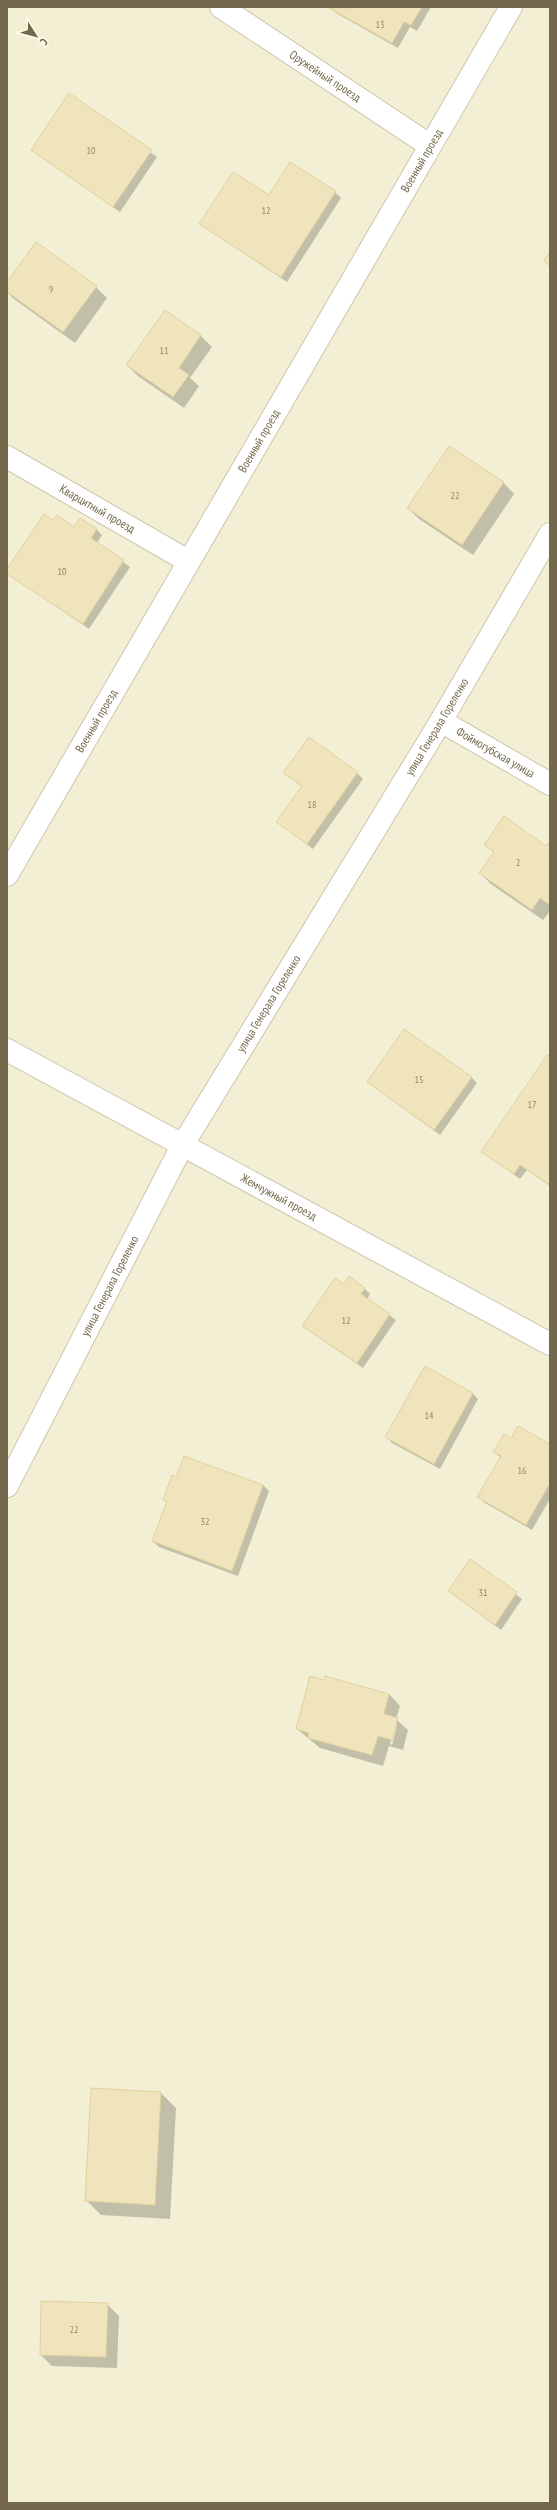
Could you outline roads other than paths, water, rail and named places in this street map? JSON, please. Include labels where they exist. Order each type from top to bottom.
[{"type":"street","name":"Оружейный проезд","points":[[221,7],[429,145]]},
{"type":"street","name":"Военный проезд","points":[[7,875],[429,145],[511,7]]},
{"type":"street","name":"Кварцитный проезд","points":[[7,457],[188,561]]},
{"type":"street","name":"улица Генерала Гореленко","points":[[7,1486],[182,1146],[441,721],[550,534]]},
{"type":"street","name":"Фоймогубская улица","points":[[441,721],[550,784]]},
{"type":"street","name":"Жемчужный проезд","points":[[7,1050],[550,1344]]}]
